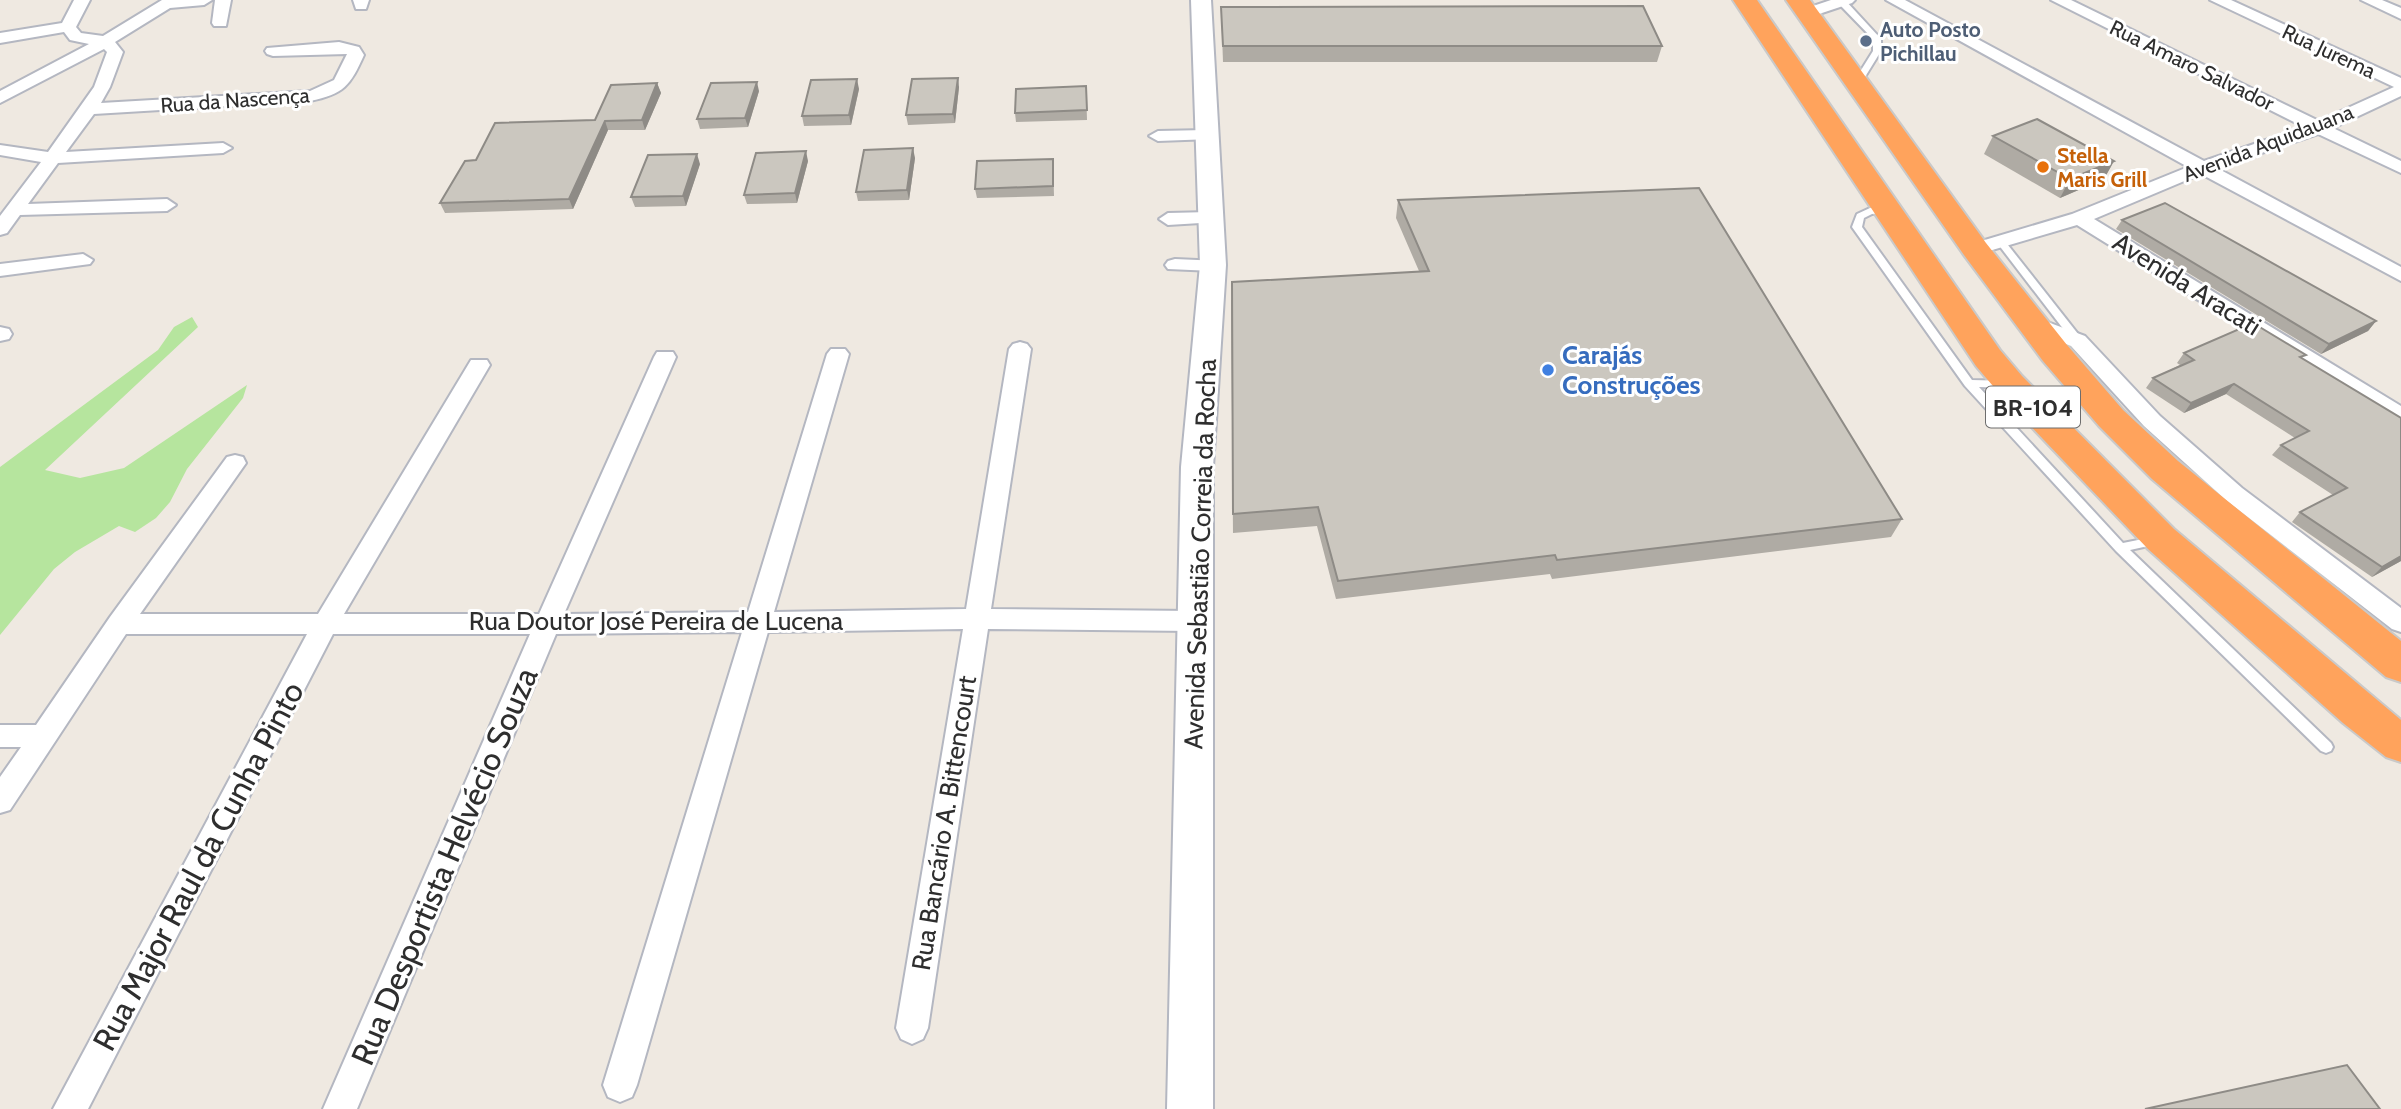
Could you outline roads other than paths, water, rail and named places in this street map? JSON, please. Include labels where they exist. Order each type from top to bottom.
[{"type":"highway","name":"BR-104","points":[[1745,0],[1988,358],[2010,384],[2161,539],[2358,711],[2401,744]]},
{"type":"highway","name":"BR-104","points":[[1802,7],[1857,83],[1988,245],[2031,321],[2111,418],[2165,470],[2401,665]]},
{"type":"street","points":[[68,27],[82,0]]},
{"type":"street","points":[[0,98],[106,41],[169,2],[204,0]]},
{"type":"street","points":[[220,23],[223,0]]},
{"type":"street","name":"Avenida Sebastião Correia da Rocha","points":[[1191,1109],[1197,467],[1213,265],[1201,0]]},
{"type":"street","points":[[1894,0],[2401,275]]},
{"type":"street","name":"Rua Amaro Salvador","points":[[2059,0],[2401,168]]},
{"type":"street","name":"Rua Jurema","points":[[2218,0],[2401,84]]},
{"type":"street","points":[[2369,0],[2401,14]]},
{"type":"street","points":[[1802,7],[1844,1]]},
{"type":"street","points":[[0,38],[68,27]]},
{"type":"street","points":[[0,229],[50,158],[89,109],[102,88],[115,52],[106,41],[76,37],[68,27]]},
{"type":"street","name":"Rua da Nascença","points":[[89,109],[310,96],[331,92],[341,85],[356,55],[353,50],[339,47],[273,51]]},
{"type":"street","points":[[0,82],[28,82]]},
{"type":"street","name":"Avenida Aquidauana","points":[[1988,245],[2079,218],[2200,168],[2319,128],[2401,90]]},
{"type":"street","points":[[1158,136],[1206,135]]},
{"type":"street","name":"Rua da Nascença","points":[[0,150],[50,158],[223,148]]},
{"type":"street","points":[[15,210],[167,205]]},
{"type":"street","points":[[1168,219],[1210,218]]},
{"type":"street","name":"Avenida Aracati","points":[[2079,218],[2401,416]]},
{"type":"street","points":[[0,270],[83,260]]},
{"type":"street","points":[[1175,265],[1213,265]]},
{"type":"street","points":[[2031,321],[2078,341],[2151,421],[2234,494],[2401,622]]},
{"type":"street","name":"Rua Bancário A. Bittencourt","points":[[912,1028],[1020,349]]},
{"type":"street","points":[[620,1085],[838,355]]},
{"type":"street","name":"Rua Desportista Helvécio Souza","points":[[340,1109],[547,624],[665,358]]},
{"type":"street","name":"Rua Major Raul da Cunha Pinto","points":[[70,1109],[326,622],[479,365]]},
{"type":"street","points":[[0,801],[119,624],[235,463]]},
{"type":"street","name":"Rua Doutor José Pereira de Lucena","points":[[119,624],[547,624],[976,619],[1194,621]]},
{"type":"street","points":[[0,736],[44,736]]},
{"type":"lane","points":[[1844,1],[1877,39],[1877,51],[1857,83]]},
{"type":"lane","points":[[1886,210],[1870,211],[1860,216],[1857,227],[1969,383],[2120,548],[2326,747]]},
{"type":"lane","points":[[1988,245],[2078,341]]},
{"type":"lane","points":[[1969,383],[2010,384]]},
{"type":"lane","points":[[2120,548],[2161,539]]},
{"type":"place","name":"Auto Posto Pichillau","points":[[1866,41]]},
{"type":"place","name":"Stella Maris Grill","points":[[2043,167]]},
{"type":"place","name":"Carajás Construções","points":[[1548,370]]}]
